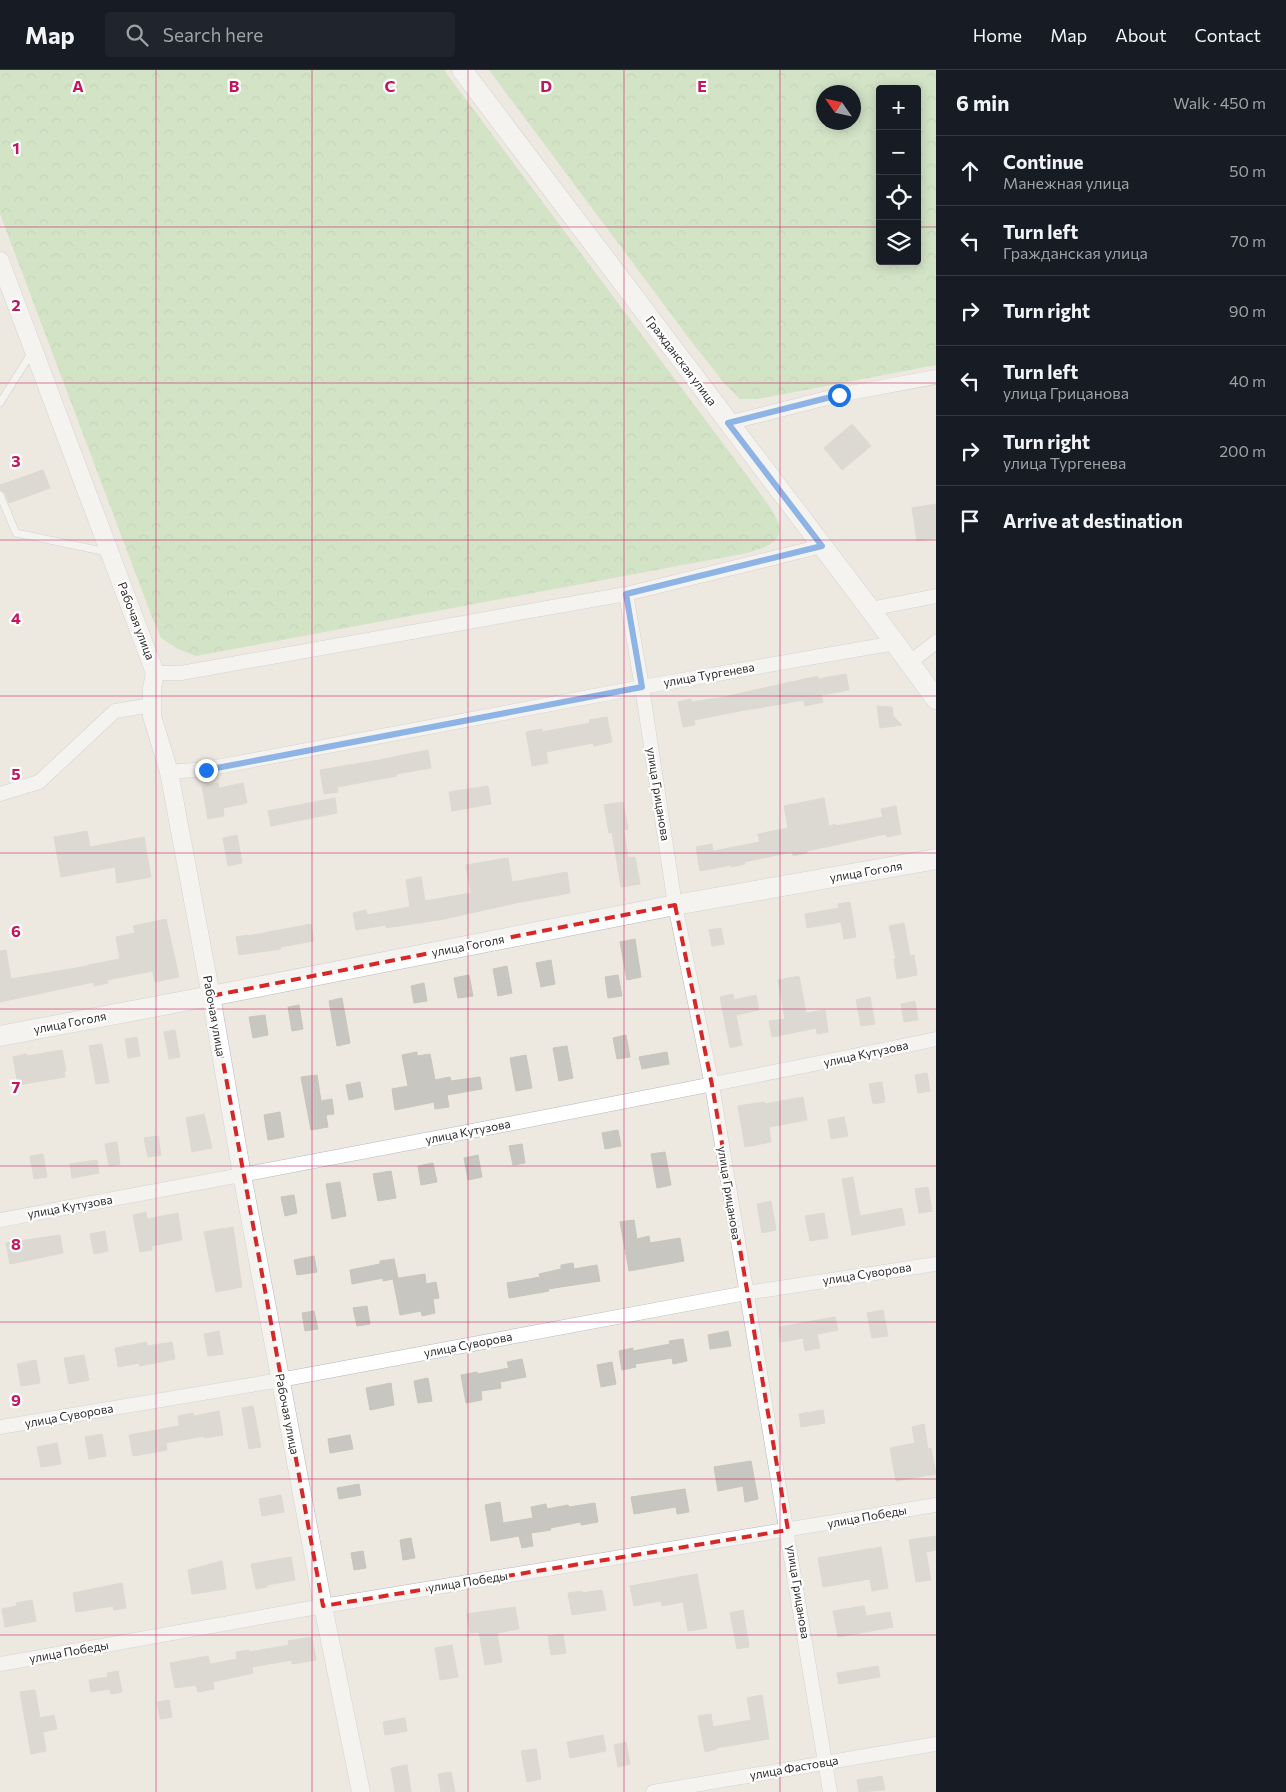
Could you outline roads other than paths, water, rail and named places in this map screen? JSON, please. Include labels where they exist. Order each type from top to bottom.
[{"type":"main road","name":"Гражданская улица","points":[[462,70],[936,699]]},
{"type":"main road","name":"улица Гоголя","points":[[0,1036],[675,905],[936,859]]},
{"type":"street","name":"Рабочая улица","points":[[0,261],[155,673],[152,688],[152,716],[169,772],[280,1380],[361,1792]]},
{"type":"street","points":[[728,423],[839,395],[936,377]]},
{"type":"street","points":[[155,673],[181,673],[626,594],[822,546]]},
{"type":"street","name":"улица Грицанова","points":[[626,594],[675,905],[712,1085],[746,1293],[788,1530],[830,1792]]},
{"type":"street","points":[[870,609],[936,596]]},
{"type":"street","points":[[909,663],[936,642]]},
{"type":"street","name":"улица Тургенева","points":[[169,772],[206,770],[642,687],[895,643]]},
{"type":"street","points":[[0,794],[39,782],[115,711],[152,705]]},
{"type":"street","name":"улица Кутузова","points":[[0,1220],[712,1085],[936,1039]]},
{"type":"street","name":"улица Суворова","points":[[0,1427],[280,1380],[746,1293],[936,1264]]},
{"type":"street","name":"улица Победы","points":[[0,1664],[323,1606],[936,1505]]},
{"type":"street","name":"улица Фастовца","points":[[653,1792],[936,1744]]},
{"type":"lane","points":[[0,403],[33,349]]},
{"type":"lane","points":[[0,495],[16,533],[110,552]]}]
